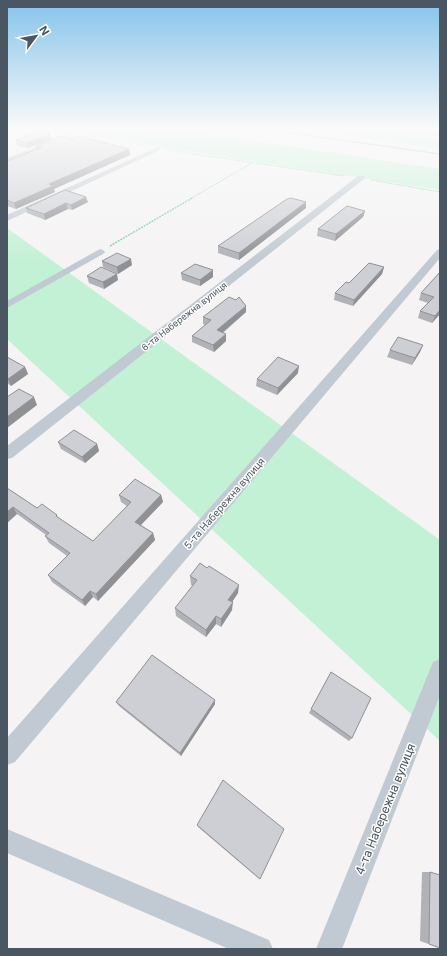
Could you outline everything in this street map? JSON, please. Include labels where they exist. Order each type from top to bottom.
[{"type":"street","points":[[7,218],[104,174]]},
{"type":"street","name":"6-та Набережна вулиця","points":[[7,454],[361,178]]},
{"type":"street","points":[[7,306],[100,252]]},
{"type":"street","name":"5-та Набережна вулиця","points":[[7,754],[440,252]]},
{"type":"street","name":"4-та Набережна вулиця","points":[[329,949],[440,669]]},
{"type":"street","points":[[7,841],[260,949]]},
{"type":"path","points":[[100,252],[235,174]]},
{"type":"path","points":[[329,174],[440,192]]},
{"type":"green space","points":[[333,174],[440,174],[440,190]]},
{"type":"green space","points":[[7,228],[440,540],[440,741],[7,339]]},
{"type":"building","points":[[7,174],[73,174],[49,184],[53,186],[14,203],[7,200]]},
{"type":"building","points":[[65,190],[86,197],[71,205],[66,203],[44,214],[26,208]]},
{"type":"building","points":[[291,198],[306,202],[239,253],[218,246],[287,199]]},
{"type":"building","points":[[347,206],[365,211],[336,234],[318,229]]},
{"type":"building","points":[[117,253],[131,259],[117,267],[102,261]]},
{"type":"building","points":[[369,263],[384,267],[354,300],[335,293],[346,282],[349,283]]},
{"type":"building","points":[[195,264],[213,270],[200,280],[181,273]]},
{"type":"building","points":[[101,267],[117,274],[103,282],[87,276]]},
{"type":"building","points":[[440,272],[440,310],[435,316],[420,311],[434,297],[421,293]]},
{"type":"building","points":[[229,297],[236,300],[239,297],[246,306],[217,330],[226,334],[213,345],[192,336],[211,320],[203,317]]},
{"type":"building","points":[[398,337],[423,345],[415,358],[390,350]]},
{"type":"building","points":[[7,357],[25,367],[8,379],[7,378]]},
{"type":"building","points":[[278,357],[299,366],[278,388],[257,379]]},
{"type":"building","points":[[19,389],[34,397],[7,417],[7,397]]},
{"type":"building","points":[[74,430],[97,444],[82,457],[58,442]]},
{"type":"building","points":[[135,479],[161,495],[135,522],[153,533],[96,594],[90,591],[82,600],[48,575],[70,553],[45,536],[49,533],[13,507],[7,512],[7,488],[37,508],[42,504],[57,515],[56,516],[93,541],[131,502],[119,495]]},
{"type":"building","points":[[200,563],[207,568],[209,566],[239,585],[228,600],[233,602],[221,619],[216,616],[206,630],[175,608],[197,580],[190,576]]},
{"type":"building","points":[[152,655],[215,700],[180,753],[116,702]]},
{"type":"building","points":[[331,672],[371,698],[352,738],[311,709]]},
{"type":"building","points":[[223,780],[284,829],[260,879],[197,825]]},
{"type":"building","points":[[430,872],[440,875],[440,948],[429,944]]}]
